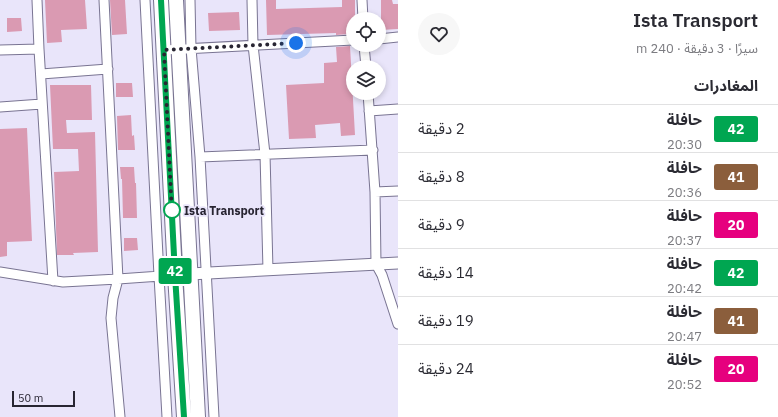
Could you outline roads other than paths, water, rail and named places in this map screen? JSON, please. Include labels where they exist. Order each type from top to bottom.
[{"type":"main road","points":[[162,0],[178,49],[175,275],[184,417]]},
{"type":"main road","points":[[176,0],[198,417]]},
{"type":"main road","points":[[175,275],[190,274]]},
{"type":"street","points":[[37,0],[40,74],[53,281]]},
{"type":"street","points":[[104,0],[118,279],[113,298],[111,318],[120,417]]},
{"type":"street","points":[[145,0],[167,417]]},
{"type":"street","points":[[190,0],[178,49],[200,157],[214,417]]},
{"type":"street","points":[[252,0],[253,45],[265,154],[268,270]]},
{"type":"street","points":[[362,0],[363,12]]},
{"type":"street","points":[[386,38],[398,38]]},
{"type":"street","points":[[178,49],[346,40]]},
{"type":"street","points":[[0,50],[39,49]]},
{"type":"street","points":[[40,74],[108,69]]},
{"type":"street","points":[[368,100],[375,192],[376,264],[382,275],[398,324]]},
{"type":"street","points":[[0,107],[42,104]]},
{"type":"street","points":[[369,111],[398,110]]},
{"type":"street","points":[[200,157],[373,150]]},
{"type":"street","points":[[375,192],[398,191]]},
{"type":"street","points":[[190,274],[398,263]]},
{"type":"street","points":[[0,272],[63,282],[175,275]]},
{"type":"place","name":"Ista Transport","points":[[172,210]]}]
